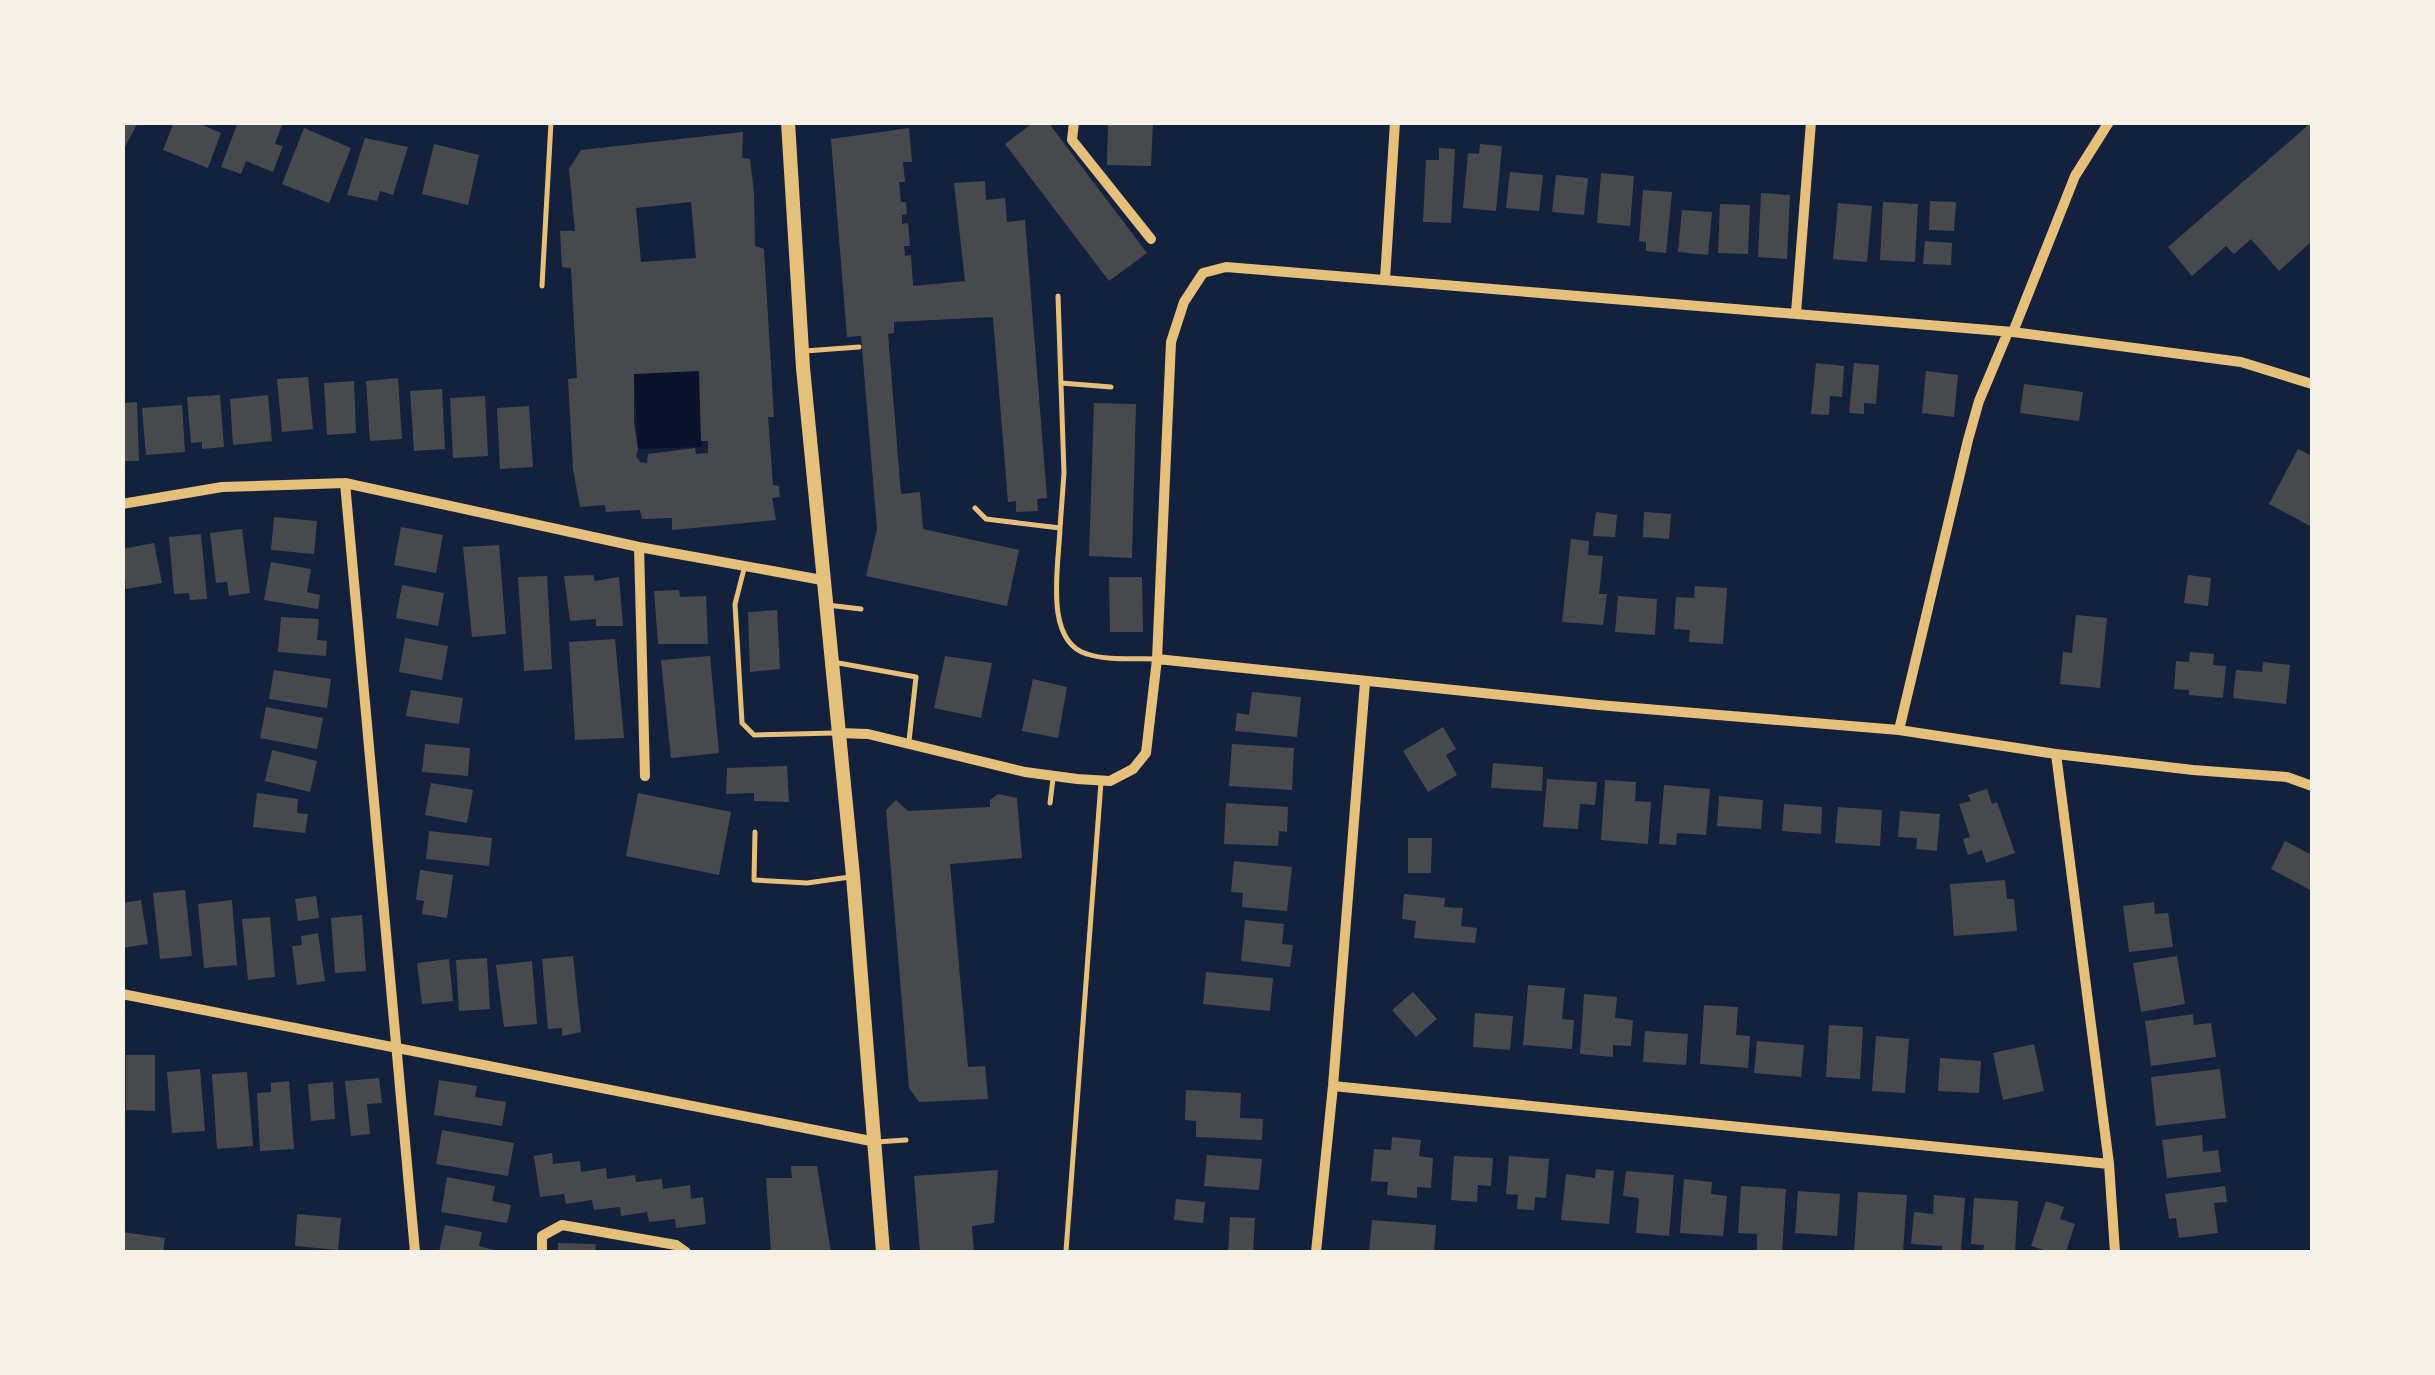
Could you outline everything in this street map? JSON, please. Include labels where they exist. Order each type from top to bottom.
[{"type":"street","points":[[788,122],[802,351],[853,876],[884,1252]]},
{"type":"street","points":[[1074,122],[1072,140],[1151,240]]},
{"type":"street","points":[[1386,279],[1395,122]]},
{"type":"street","points":[[1796,313],[1811,122]]},
{"type":"street","points":[[1899,730],[1971,427],[2075,176],[2109,122]]},
{"type":"street","points":[[838,733],[868,734],[1025,772],[1100,782],[1133,768],[1146,753],[1156,660],[1171,342],[1184,302],[1203,273],[1226,267],[2010,332],[2241,362],[2312,384]]},
{"type":"street","points":[[122,504],[222,487],[345,483],[640,547],[822,580]]},
{"type":"street","points":[[345,483],[415,1252]]},
{"type":"street","points":[[640,547],[645,776]]},
{"type":"street","points":[[1156,660],[1899,730],[2056,754],[2287,776],[2312,786]]},
{"type":"street","points":[[1316,1252],[1365,682]]},
{"type":"street","points":[[2056,754],[2109,1164],[2115,1252]]},
{"type":"street","points":[[122,994],[876,1142]]},
{"type":"street","points":[[1333,1086],[2109,1164]]},
{"type":"street","points":[[542,1252],[542,1236],[562,1225],[676,1245],[686,1252]]},
{"type":"lane","points":[[542,286],[550,122]]},
{"type":"lane","points":[[1058,296],[1064,473],[1057,607],[1062,634],[1074,649],[1091,656],[1156,660]]},
{"type":"lane","points":[[802,351],[859,347]]},
{"type":"lane","points":[[1061,383],[1111,387]]},
{"type":"lane","points":[[975,508],[986,519],[1060,528]]},
{"type":"lane","points":[[744,568],[735,604],[742,723],[754,736],[838,733]]},
{"type":"lane","points":[[824,605],[861,609]]},
{"type":"lane","points":[[831,662],[916,677],[908,744]]},
{"type":"lane","points":[[1050,803],[1054,776]]},
{"type":"lane","points":[[1066,1250],[1100,782]]},
{"type":"lane","points":[[755,832],[754,880],[807,883],[853,876]]},
{"type":"lane","points":[[876,1142],[906,1140]]},
{"type":"water","points":[[699,371],[702,447],[638,449],[634,374]]},
{"type":"building","points":[[122,122],[138,122],[122,153]]},
{"type":"building","points":[[174,122],[196,122],[221,133],[208,168],[163,150]]},
{"type":"building","points":[[238,122],[283,122],[275,144],[283,146],[273,172],[246,161],[241,174],[221,167]]},
{"type":"building","points":[[1034,122],[1048,122],[1147,253],[1109,281],[1005,144]]},
{"type":"building","points":[[1108,122],[1153,122],[1151,166],[1107,165]]},
{"type":"building","points":[[2312,122],[2312,241],[2279,271],[2251,239],[2234,254],[2226,246],[2192,276],[2168,247]]},
{"type":"building","points":[[304,128],[351,148],[329,203],[282,184]]},
{"type":"building","points":[[909,128],[912,162],[903,162],[905,182],[899,182],[901,202],[906,202],[907,214],[902,215],[902,224],[908,223],[910,246],[904,246],[905,256],[911,255],[913,286],[965,281],[954,183],[985,181],[986,200],[1005,198],[1007,222],[1025,220],[1047,498],[1037,499],[1038,511],[1016,512],[1016,501],[1008,502],[993,317],[894,322],[894,333],[888,334],[901,494],[920,492],[923,529],[1019,550],[1007,606],[866,576],[877,529],[861,336],[847,337],[831,139]]},
{"type":"building","points":[[743,132],[742,158],[750,159],[754,193],[755,246],[764,249],[774,417],[768,417],[773,485],[779,486],[780,497],[772,498],[776,520],[672,530],[672,518],[642,519],[640,510],[606,512],[605,505],[580,507],[573,469],[568,379],[577,378],[571,268],[562,267],[560,231],[575,231],[569,169],[581,150]],"holes":[[[691,202],[696,258],[641,262],[636,208]],[[699,371],[701,441],[708,441],[708,453],[696,454],[695,448],[648,454],[647,463],[640,462],[636,456],[634,374]]]},
{"type":"building","points":[[365,138],[408,147],[393,195],[380,191],[377,201],[347,195]]},
{"type":"building","points":[[434,144],[479,155],[468,205],[422,194]]},
{"type":"building","points":[[1480,144],[1502,146],[1496,211],[1463,208],[1468,153],[1479,154]]},
{"type":"building","points":[[1439,148],[1455,149],[1451,223],[1423,222],[1426,160],[1439,160]]},
{"type":"building","points":[[1510,172],[1543,175],[1539,211],[1506,208]]},
{"type":"building","points":[[1601,173],[1634,176],[1630,226],[1597,223]]},
{"type":"building","points":[[1556,175],[1588,178],[1584,215],[1552,212]]},
{"type":"building","points":[[1643,190],[1672,192],[1666,253],[1646,251],[1646,242],[1639,241]]},
{"type":"building","points":[[1761,193],[1790,195],[1787,259],[1758,257]]},
{"type":"building","points":[[1930,201],[1956,202],[1954,231],[1929,230]]},
{"type":"building","points":[[1883,202],[1918,204],[1915,262],[1880,260]]},
{"type":"building","points":[[1838,203],[1872,206],[1867,262],[1833,259]]},
{"type":"building","points":[[1720,204],[1750,205],[1748,254],[1718,253]]},
{"type":"building","points":[[1682,210],[1712,212],[1708,255],[1678,252]]},
{"type":"building","points":[[1925,241],[1952,243],[1951,265],[1923,264]]},
{"type":"building","points":[[1816,363],[1844,366],[1842,397],[1830,396],[1829,415],[1811,414]]},
{"type":"building","points":[[1854,363],[1879,365],[1876,404],[1864,403],[1864,414],[1849,413]]},
{"type":"building","points":[[1926,371],[1958,375],[1954,417],[1922,413]]},
{"type":"building","points":[[308,377],[313,429],[282,432],[277,379]]},
{"type":"building","points":[[398,378],[402,439],[370,441],[366,381]]},
{"type":"building","points":[[354,381],[356,433],[327,435],[324,383]]},
{"type":"building","points":[[2024,384],[2083,392],[2079,421],[2020,413]]},
{"type":"building","points":[[442,389],[445,449],[414,451],[410,391]]},
{"type":"building","points":[[220,395],[224,447],[202,449],[202,442],[191,443],[187,397]]},
{"type":"building","points":[[268,395],[272,441],[233,445],[230,399]]},
{"type":"building","points":[[485,396],[488,456],[453,458],[450,398]]},
{"type":"building","points":[[137,402],[139,461],[122,461],[122,403]]},
{"type":"building","points":[[1094,403],[1136,404],[1132,558],[1089,556]]},
{"type":"building","points":[[182,405],[185,452],[146,455],[142,408]]},
{"type":"building","points":[[529,406],[533,467],[500,469],[497,408]]},
{"type":"building","points":[[2298,449],[2312,456],[2312,527],[2269,504]]},
{"type":"building","points":[[1596,512],[1617,515],[1615,537],[1593,536]]},
{"type":"building","points":[[1644,512],[1671,514],[1669,539],[1643,537]]},
{"type":"building","points":[[274,517],[317,521],[314,554],[271,550]]},
{"type":"building","points":[[401,527],[443,535],[436,573],[394,565]]},
{"type":"building","points":[[242,529],[250,593],[229,596],[227,582],[216,583],[210,533]]},
{"type":"building","points":[[201,534],[207,599],[190,600],[189,593],[174,594],[169,537]]},
{"type":"building","points":[[1571,539],[1589,541],[1588,555],[1603,556],[1599,594],[1607,594],[1603,625],[1562,622]]},
{"type":"building","points":[[154,543],[162,583],[126,589],[122,549]]},
{"type":"building","points":[[499,545],[506,634],[472,637],[463,547]]},
{"type":"building","points":[[271,562],[311,569],[307,592],[320,595],[318,609],[264,600]]},
{"type":"building","points":[[593,575],[595,581],[619,577],[623,626],[596,626],[596,619],[570,621],[564,576]]},
{"type":"building","points":[[2188,575],[2211,578],[2208,606],[2184,603]]},
{"type":"building","points":[[547,576],[552,669],[524,671],[518,577]]},
{"type":"building","points":[[1109,577],[1142,577],[1143,632],[1110,632]]},
{"type":"building","points":[[402,585],[444,593],[438,626],[396,618]]},
{"type":"building","points":[[1695,586],[1727,588],[1723,644],[1689,642],[1690,630],[1674,629],[1676,597],[1694,598]]},
{"type":"building","points":[[679,590],[680,597],[706,596],[708,644],[658,644],[654,591]]},
{"type":"building","points":[[1618,596],[1657,599],[1655,635],[1615,632]]},
{"type":"building","points":[[777,610],[780,669],[750,672],[748,612]]},
{"type":"building","points":[[2076,615],[2107,618],[2100,688],[2060,684],[2063,652],[2072,653]]},
{"type":"building","points":[[281,617],[319,619],[317,640],[327,641],[326,656],[278,652]]},
{"type":"building","points":[[405,638],[448,646],[442,680],[399,672]]},
{"type":"building","points":[[615,639],[624,738],[575,740],[569,642]]},
{"type":"building","points":[[2190,652],[2214,654],[2213,665],[2226,666],[2223,698],[2189,695],[2189,690],[2174,689],[2176,661],[2189,662]]},
{"type":"building","points":[[710,656],[719,753],[671,758],[661,660]]},
{"type":"building","points":[[945,656],[992,663],[981,718],[934,708]]},
{"type":"building","points":[[2263,662],[2290,665],[2286,704],[2233,698],[2236,670],[2262,672]]},
{"type":"building","points":[[274,670],[331,679],[327,708],[269,699]]},
{"type":"building","points":[[1033,679],[1067,687],[1058,738],[1022,731]]},
{"type":"building","points":[[411,690],[463,698],[459,724],[406,716]]},
{"type":"building","points":[[1252,692],[1301,697],[1297,737],[1235,731],[1237,713],[1249,715]]},
{"type":"building","points":[[266,707],[323,718],[317,749],[260,738]]},
{"type":"building","points":[[1443,727],[1456,749],[1446,755],[1457,775],[1428,792],[1403,751]]},
{"type":"building","points":[[425,744],[470,748],[468,776],[422,772]]},
{"type":"building","points":[[1232,744],[1294,748],[1292,790],[1229,786]]},
{"type":"building","points":[[272,750],[317,761],[310,792],[265,781]]},
{"type":"building","points":[[1493,763],[1543,767],[1542,791],[1491,788]]},
{"type":"building","points":[[787,766],[789,802],[754,801],[754,793],[726,794],[727,768]]},
{"type":"building","points":[[1547,779],[1597,782],[1595,805],[1580,804],[1578,829],[1543,827]]},
{"type":"building","points":[[1605,780],[1636,782],[1635,801],[1651,802],[1648,844],[1601,840]]},
{"type":"building","points":[[431,783],[473,790],[467,823],[425,815]]},
{"type":"building","points":[[1664,785],[1710,789],[1706,835],[1677,833],[1676,845],[1659,844]]},
{"type":"building","points":[[1987,789],[1992,804],[1997,802],[2015,853],[1986,863],[1982,850],[1968,855],[1963,839],[1970,837],[1959,804],[1971,801],[1968,795]]},
{"type":"building","points":[[257,793],[298,799],[297,813],[308,814],[305,833],[253,827]]},
{"type":"building","points":[[638,793],[731,812],[719,875],[626,856]]},
{"type":"building","points":[[998,794],[1017,798],[1022,858],[950,864],[968,1067],[985,1066],[988,1099],[919,1102],[909,1088],[886,810],[896,800],[908,811],[990,807],[990,800]]},
{"type":"building","points":[[1719,796],[1763,800],[1761,829],[1717,826]]},
{"type":"building","points":[[1226,803],[1288,807],[1287,832],[1279,831],[1278,846],[1224,844]]},
{"type":"building","points":[[1784,804],[1822,807],[1821,834],[1782,831]]},
{"type":"building","points":[[1838,807],[1882,810],[1880,846],[1835,843]]},
{"type":"building","points":[[1900,811],[1940,814],[1937,851],[1916,849],[1917,838],[1898,837]]},
{"type":"building","points":[[429,831],[492,838],[489,866],[426,859]]},
{"type":"building","points":[[1408,838],[1432,838],[1431,873],[1408,873]]},
{"type":"building","points":[[2285,841],[2312,855],[2312,891],[2271,869]]},
{"type":"building","points":[[1234,861],[1292,867],[1287,911],[1242,907],[1243,893],[1231,892]]},
{"type":"building","points":[[420,870],[453,875],[447,918],[422,914],[424,901],[416,900]]},
{"type":"building","points":[[2005,880],[2007,899],[2014,899],[2017,931],[1954,936],[1950,884]]},
{"type":"building","points":[[185,890],[192,956],[160,959],[153,893]]},
{"type":"building","points":[[1404,894],[1445,898],[1444,907],[1463,908],[1461,926],[1477,928],[1475,943],[1414,938],[1416,921],[1402,919]]},
{"type":"building","points":[[316,896],[319,918],[298,921],[295,899]]},
{"type":"building","points":[[141,900],[148,944],[123,948],[122,903]]},
{"type":"building","points":[[232,900],[237,965],[204,968],[198,904]]},
{"type":"building","points":[[2154,902],[2155,914],[2168,913],[2173,947],[2129,952],[2123,906]]},
{"type":"building","points":[[362,915],[366,971],[335,973],[331,918]]},
{"type":"building","points":[[270,917],[275,977],[248,980],[242,919]]},
{"type":"building","points":[[1245,920],[1284,924],[1282,944],[1293,945],[1290,967],[1241,961]]},
{"type":"building","points":[[318,933],[325,981],[297,985],[292,946],[302,945],[301,936]]},
{"type":"building","points":[[573,956],[581,1032],[562,1036],[562,1028],[548,1029],[542,959]]},
{"type":"building","points":[[2177,956],[2185,1004],[2141,1012],[2133,963]]},
{"type":"building","points":[[487,958],[490,1009],[459,1011],[456,960]]},
{"type":"building","points":[[449,959],[453,1001],[422,1004],[417,963]]},
{"type":"building","points":[[532,961],[537,1024],[504,1027],[496,965]]},
{"type":"building","points":[[1206,972],[1273,978],[1270,1011],[1203,1004]]},
{"type":"building","points":[[1528,985],[1565,988],[1562,1019],[1574,1020],[1572,1049],[1523,1045]]},
{"type":"building","points":[[1413,992],[1437,1019],[1416,1037],[1392,1010]]},
{"type":"building","points":[[1584,994],[1617,997],[1615,1018],[1633,1020],[1631,1046],[1613,1045],[1613,1057],[1580,1054]]},
{"type":"building","points":[[1704,1005],[1738,1007],[1736,1035],[1750,1036],[1748,1068],[1700,1064]]},
{"type":"building","points":[[1475,1013],[1513,1016],[1510,1050],[1473,1047]]},
{"type":"building","points":[[2193,1014],[2194,1025],[2211,1023],[2216,1057],[2151,1066],[2145,1021]]},
{"type":"building","points":[[1829,1025],[1863,1027],[1860,1079],[1826,1077]]},
{"type":"building","points":[[1645,1031],[1688,1034],[1686,1065],[1643,1062]]},
{"type":"building","points":[[1876,1036],[1909,1039],[1905,1093],[1872,1091]]},
{"type":"building","points":[[1757,1041],[1804,1045],[1801,1077],[1754,1073]]},
{"type":"building","points":[[2034,1044],[2044,1091],[2003,1100],[1993,1053]]},
{"type":"building","points":[[126,1055],[155,1055],[155,1111],[126,1110]]},
{"type":"building","points":[[1940,1058],[1981,1061],[1979,1093],[1938,1091]]},
{"type":"building","points":[[200,1069],[205,1131],[172,1133],[167,1072]]},
{"type":"building","points":[[2220,1069],[2226,1118],[2156,1126],[2151,1077]]},
{"type":"building","points":[[247,1072],[253,1146],[217,1149],[212,1074]]},
{"type":"building","points":[[379,1078],[382,1103],[367,1104],[370,1134],[351,1136],[345,1081]]},
{"type":"building","points":[[439,1080],[477,1086],[475,1097],[506,1102],[502,1126],[434,1115]]},
{"type":"building","points":[[289,1081],[294,1149],[260,1151],[257,1093],[271,1092],[271,1083]]},
{"type":"building","points":[[333,1082],[335,1119],[311,1121],[308,1084]]},
{"type":"building","points":[[1186,1090],[1241,1093],[1240,1118],[1263,1119],[1262,1140],[1196,1137],[1196,1121],[1185,1120]]},
{"type":"building","points":[[442,1130],[514,1143],[508,1176],[436,1164]]},
{"type":"building","points":[[2202,1135],[2203,1152],[2218,1150],[2221,1172],[2167,1178],[2162,1140]]},
{"type":"building","points":[[1392,1137],[1421,1140],[1419,1156],[1433,1158],[1431,1188],[1417,1187],[1417,1198],[1387,1195],[1388,1182],[1371,1181],[1374,1149],[1391,1150]]},
{"type":"building","points":[[552,1153],[553,1164],[580,1161],[581,1172],[606,1168],[607,1179],[635,1175],[636,1182],[662,1179],[663,1189],[690,1185],[691,1199],[703,1197],[706,1224],[676,1228],[675,1219],[649,1222],[647,1212],[621,1216],[620,1207],[594,1210],[592,1200],[566,1204],[564,1194],[540,1197],[534,1156]]},
{"type":"building","points":[[1207,1155],[1262,1159],[1259,1190],[1204,1186]]},
{"type":"building","points":[[1454,1156],[1493,1158],[1491,1186],[1478,1185],[1477,1202],[1451,1200]]},
{"type":"building","points":[[1509,1156],[1549,1159],[1546,1198],[1535,1197],[1534,1210],[1517,1209],[1518,1195],[1506,1194]]},
{"type":"building","points":[[791,1166],[817,1166],[831,1252],[771,1252],[766,1178],[792,1178]]},
{"type":"building","points":[[1596,1169],[1614,1171],[1609,1224],[1561,1220],[1566,1174],[1595,1178]]},
{"type":"building","points":[[998,1170],[994,1223],[972,1226],[974,1252],[920,1252],[914,1176]]},
{"type":"building","points":[[1626,1171],[1674,1175],[1669,1236],[1636,1233],[1639,1198],[1623,1196]]},
{"type":"building","points":[[447,1177],[495,1186],[492,1201],[511,1205],[507,1223],[441,1212]]},
{"type":"building","points":[[1684,1179],[1712,1182],[1711,1194],[1727,1196],[1723,1236],[1680,1233]]},
{"type":"building","points":[[1741,1186],[1786,1189],[1782,1252],[1757,1250],[1757,1234],[1738,1233]]},
{"type":"building","points":[[2225,1186],[2227,1202],[2214,1203],[2218,1233],[2179,1238],[2176,1218],[2169,1219],[2165,1194]]},
{"type":"building","points":[[1798,1191],[1840,1194],[1837,1236],[1795,1233]]},
{"type":"building","points":[[1858,1192],[1907,1195],[1903,1252],[1854,1252]]},
{"type":"building","points":[[1934,1195],[1965,1198],[1961,1252],[1942,1252],[1942,1246],[1911,1244],[1914,1212],[1933,1214]]},
{"type":"building","points":[[1974,1198],[2018,1201],[2015,1252],[1983,1252],[1984,1245],[1971,1244]]},
{"type":"building","points":[[1176,1199],[1205,1202],[1203,1223],[1174,1220]]},
{"type":"building","points":[[2046,1201],[2064,1207],[2060,1219],[2075,1224],[2066,1252],[2031,1246]]},
{"type":"building","points":[[297,1214],[341,1218],[338,1250],[295,1246]]},
{"type":"building","points":[[1230,1217],[1255,1218],[1253,1252],[1228,1252]]},
{"type":"building","points":[[1372,1220],[1436,1225],[1434,1252],[1369,1252]]},
{"type":"building","points":[[445,1225],[482,1232],[479,1246],[502,1252],[439,1252]]},
{"type":"building","points":[[122,1232],[165,1238],[163,1252],[122,1252]]},
{"type":"building","points":[[558,1243],[596,1244],[595,1252],[558,1252]]}]
